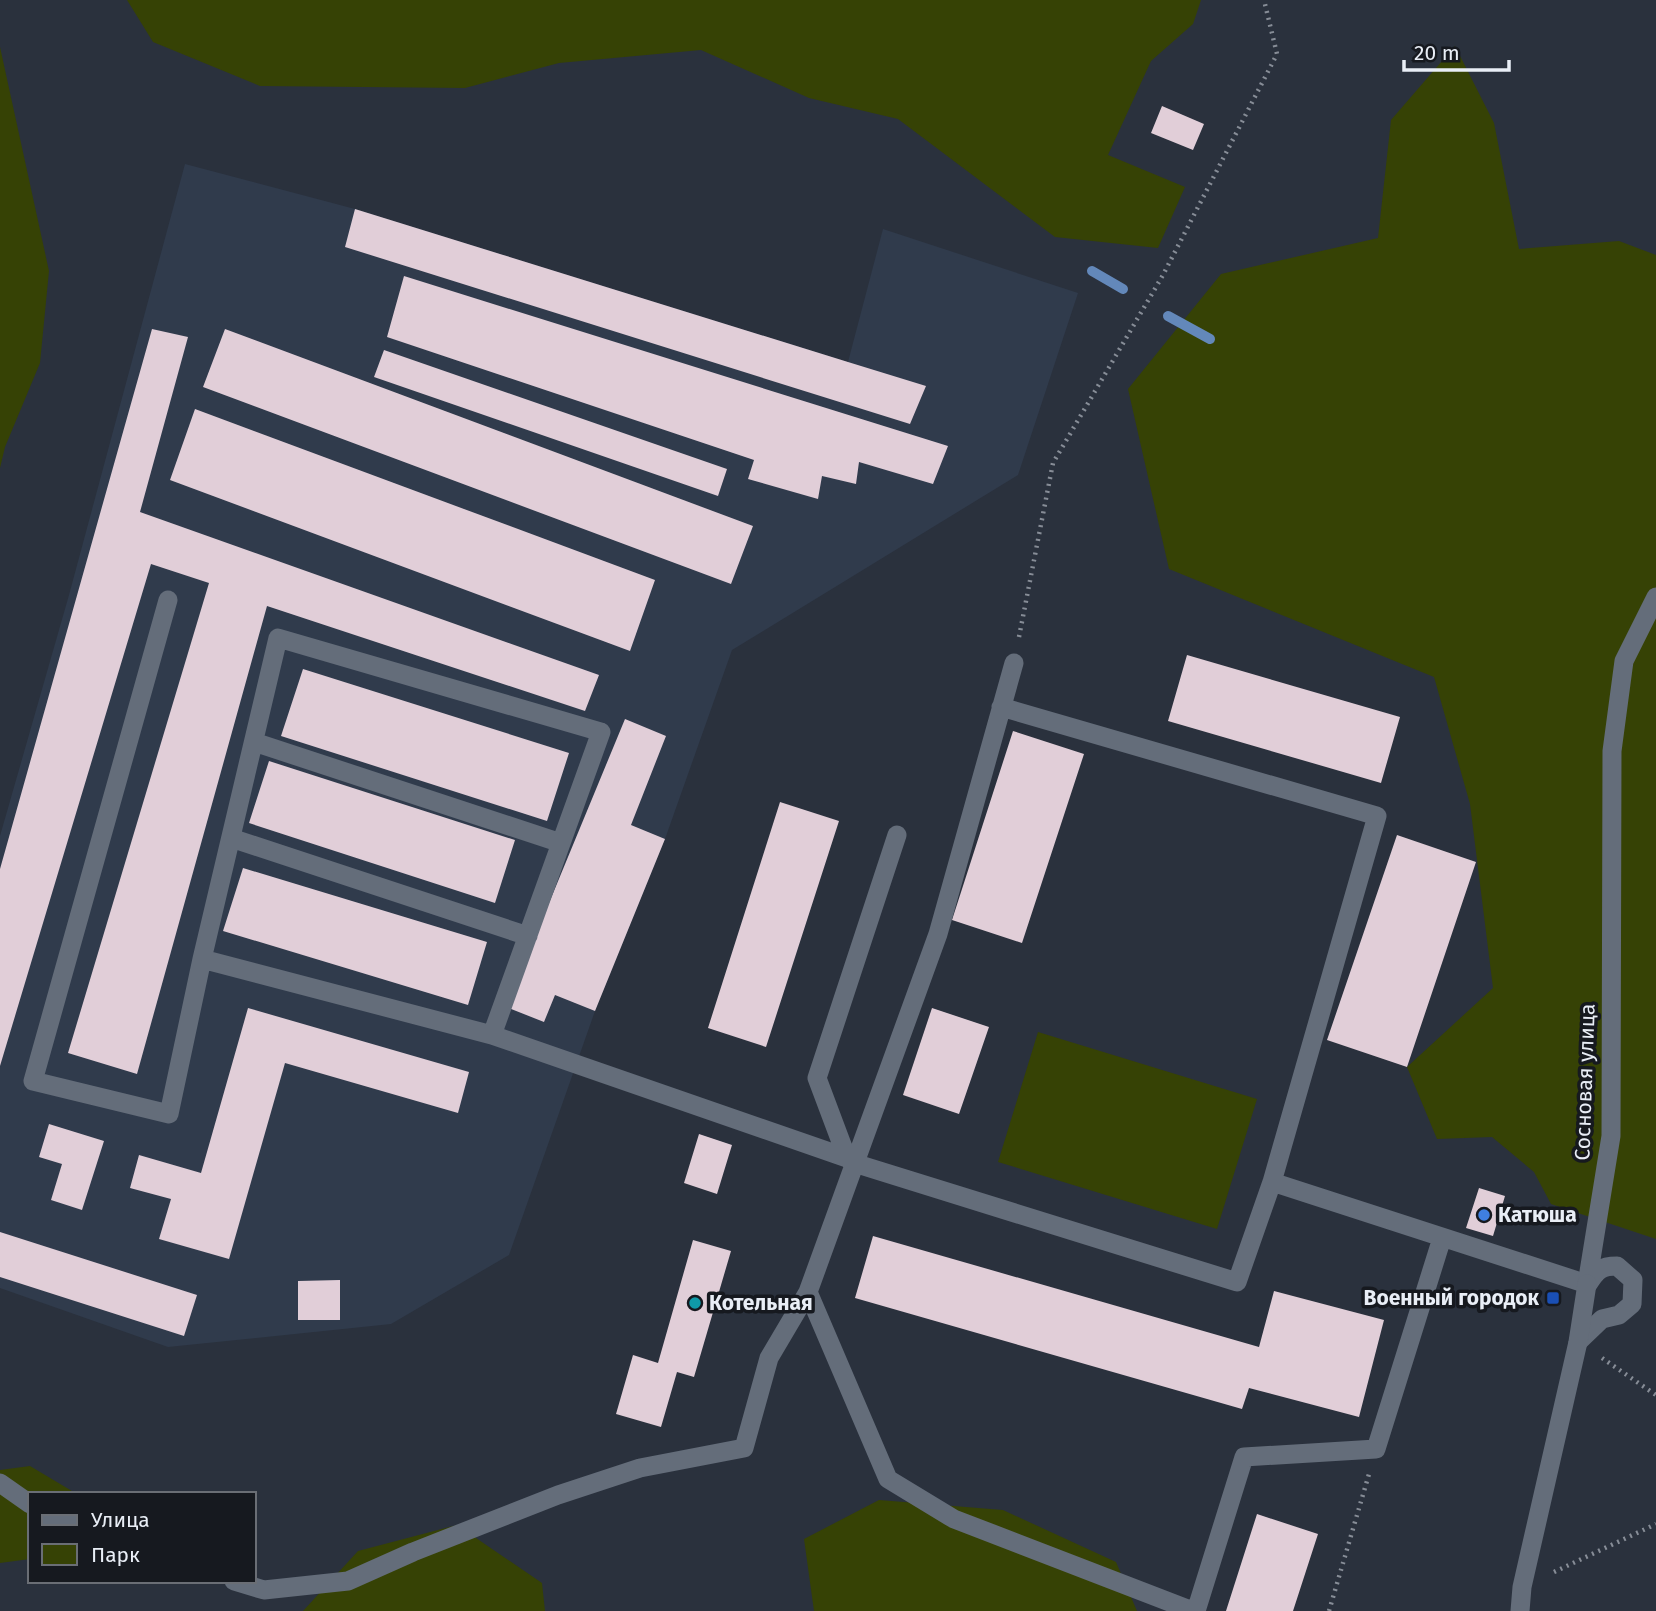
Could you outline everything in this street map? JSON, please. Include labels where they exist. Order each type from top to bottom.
[{"type":"street","name":"Сосновая улица","points":[[1520,1611],[1522,1587],[1578,1342],[1611,1136],[1612,751],[1624,661],[1656,597]]},
{"type":"street","points":[[168,600],[33,1081],[169,1114],[202,959],[278,638],[601,732],[492,1035]]},
{"type":"street","points":[[241,1583],[264,1590],[348,1581],[413,1552],[558,1495],[640,1468],[744,1448],[769,1358],[808,1292],[850,1161],[938,934],[1014,663]]},
{"type":"street","points":[[202,959],[492,1035],[850,1161],[1237,1282],[1272,1182],[1377,816],[1002,707]]},
{"type":"street","points":[[254,742],[561,843]]},
{"type":"street","points":[[850,1161],[817,1078],[897,835]]},
{"type":"street","points":[[231,838],[528,936]]},
{"type":"street","points":[[1272,1182],[1587,1284],[1597,1270],[1606,1266],[1617,1266],[1633,1280],[1632,1304],[1619,1315],[1601,1319],[1578,1342]]},
{"type":"street","points":[[808,1292],[888,1479],[954,1518],[1194,1611],[1244,1457],[1376,1450],[1442,1238]]},
{"type":"street","points":[[0,1483],[28,1503]]},
{"type":"path","points":[[1014,663],[1053,463],[1163,275],[1278,54],[1264,0]]},
{"type":"path","points":[[1578,1342],[1656,1395]]},
{"type":"path","points":[[1329,1611],[1376,1450]]},
{"type":"path","points":[[1522,1587],[1656,1524]]},
{"type":"shaded area","points":[[185,164],[355,209],[848,362],[883,229],[1078,293],[1018,475],[732,650],[665,839],[595,1011],[509,1255],[391,1324],[168,1347],[0,1288],[0,836],[69,595]]},
{"type":"green space","points":[[127,0],[1201,0],[1193,24],[1151,61],[1108,155],[1185,187],[1158,248],[1055,237],[898,119],[809,98],[701,50],[559,63],[465,88],[260,86],[153,42]]},
{"type":"green space","points":[[1455,46],[1494,123],[1519,249],[1619,241],[1656,255],[1656,1239],[1551,1204],[1534,1172],[1492,1137],[1437,1139],[1407,1067],[1493,988],[1470,804],[1434,677],[1169,569],[1128,389],[1221,274],[1378,238],[1391,120]]},
{"type":"green space","points":[[0,47],[49,271],[40,363],[5,447],[0,468]]},
{"type":"green space","points":[[1038,1032],[1257,1099],[1217,1229],[998,1162]]},
{"type":"green space","points":[[30,1466],[74,1492],[28,1492],[28,1559],[0,1563],[0,1470]]},
{"type":"green space","points":[[879,1500],[1003,1510],[1116,1562],[1137,1611],[814,1611],[804,1539]]},
{"type":"green space","points":[[457,1525],[542,1583],[545,1611],[303,1611],[358,1551]]},
{"type":"building","points":[[1162,106],[1204,124],[1193,150],[1151,133]]},
{"type":"building","points":[[355,209],[926,386],[910,424],[345,247]]},
{"type":"building","points":[[404,276],[948,446],[933,484],[859,462],[856,484],[822,476],[818,499],[748,479],[754,460],[387,337]]},
{"type":"building","points":[[152,329],[188,337],[140,512],[599,675],[585,711],[267,606],[137,1074],[68,1053],[209,583],[151,564],[0,1066],[0,869]]},
{"type":"building","points":[[225,329],[753,526],[731,584],[203,387]]},
{"type":"building","points":[[384,350],[727,469],[718,496],[374,377]]},
{"type":"building","points":[[195,409],[655,580],[630,651],[170,480]]},
{"type":"building","points":[[1187,655],[1400,717],[1381,783],[1168,721]]},
{"type":"building","points":[[303,669],[569,753],[547,821],[281,736]]},
{"type":"building","points":[[625,719],[666,736],[631,825],[665,839],[595,1011],[555,995],[544,1022],[506,1007]]},
{"type":"building","points":[[1013,731],[1084,754],[1022,943],[952,920]]},
{"type":"building","points":[[269,761],[515,840],[495,903],[249,823]]},
{"type":"building","points":[[780,802],[839,821],[766,1047],[708,1028]]},
{"type":"building","points":[[1397,835],[1476,862],[1407,1067],[1327,1040]]},
{"type":"building","points":[[243,868],[487,942],[468,1005],[223,931]]},
{"type":"building","points":[[248,1008],[469,1072],[458,1113],[285,1063],[229,1259],[159,1239],[171,1199],[130,1188],[139,1155],[201,1173]]},
{"type":"building","points":[[932,1008],[989,1027],[959,1114],[903,1095]]},
{"type":"building","points":[[49,1124],[104,1141],[82,1210],[51,1200],[62,1164],[39,1157]]},
{"type":"building","points":[[699,1134],[732,1145],[717,1194],[684,1183]]},
{"type":"building","points":[[1479,1188],[1505,1196],[1493,1236],[1466,1228]]},
{"type":"building","points":[[0,1232],[197,1295],[184,1336],[0,1277]]},
{"type":"building","points":[[873,1236],[1259,1347],[1274,1291],[1384,1320],[1359,1417],[1249,1388],[1242,1409],[855,1298]]},
{"type":"building","name":"Котельная","points":[[693,1240],[731,1251],[694,1377],[677,1372],[661,1427],[616,1414],[633,1355],[658,1363]]},
{"type":"building","points":[[340,1280],[340,1320],[298,1320],[298,1281]]},
{"type":"building","points":[[1257,1514],[1318,1534],[1293,1611],[1226,1611]]},
{"type":"waterway","points":[[1092,271],[1123,289]]},
{"type":"waterway","points":[[1168,316],[1210,339]]},
{"type":"place","name":"Катюша","points":[[1484,1215]]},
{"type":"place","name":"Военный городок","points":[[1553,1298]]},
{"type":"place","name":"Котельная","points":[[695,1303]]}]
